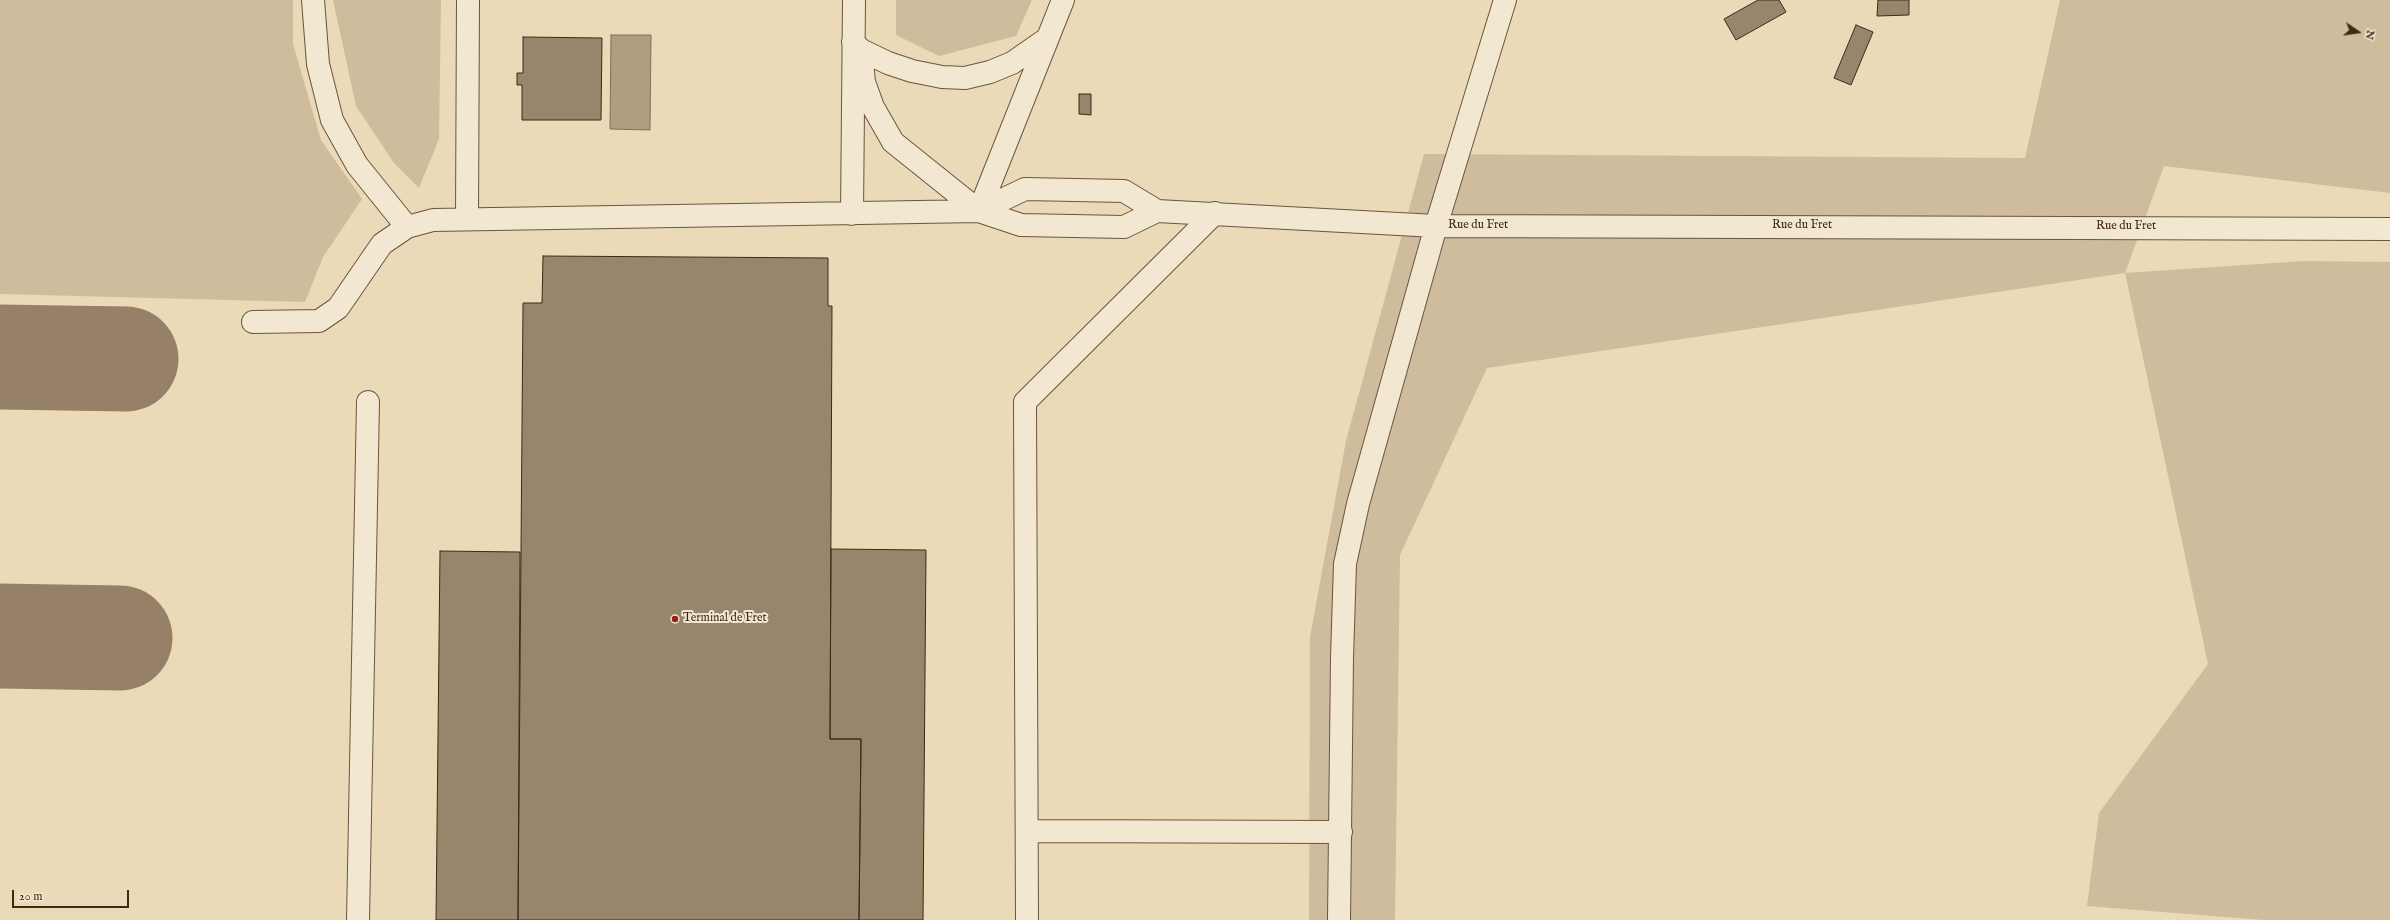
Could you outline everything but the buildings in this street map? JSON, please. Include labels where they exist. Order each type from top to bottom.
[{"type":"street","points":[[313,0],[318,64],[332,120],[357,165],[407,227]]},
{"type":"street","points":[[467,219],[468,0]]},
{"type":"street","points":[[852,214],[857,46],[854,0]]},
{"type":"street","points":[[979,211],[1063,0]]},
{"type":"street","points":[[1339,920],[1342,658],[1345,564],[1358,504],[1436,226],[1505,0]]},
{"type":"street","points":[[857,46],[888,63],[912,71],[942,78],[965,78],[990,72],[1012,63],[1048,38]]},
{"type":"street","points":[[857,46],[864,82],[871,101],[893,142],[979,211]]},
{"type":"street","points":[[979,211],[1025,189],[1124,191],[1157,211]]},
{"type":"street","points":[[253,322],[319,321],[338,308],[382,244],[407,227],[433,220],[979,211],[1021,225],[1124,227],[1157,211]]},
{"type":"street","name":"Rue du Fret","points":[[1157,211],[1436,226],[2390,229]]},
{"type":"street","points":[[1027,920],[1025,402],[1215,213]]},
{"type":"street","points":[[358,920],[368,402]]},
{"type":"street","points":[[1027,831],[1340,832]]},
{"type":"shaded area","points":[[0,0],[293,0],[293,44],[321,140],[362,199],[323,257],[305,302],[0,294]]},
{"type":"shaded area","points":[[333,0],[441,0],[439,139],[419,188],[394,163],[356,106]]},
{"type":"shaded area","points":[[896,0],[1032,0],[1016,36],[939,56],[896,35]]},
{"type":"shaded area","points":[[2060,0],[2390,0],[2390,193],[2164,166],[2125,273],[1487,368],[1400,555],[1395,920],[1309,920],[1310,637],[1346,441],[1424,154],[2025,158]]},
{"type":"shaded area","points":[[611,35],[651,35],[650,130],[610,129]]},
{"type":"shaded area","points":[[2304,261],[2390,262],[2390,920],[2263,920],[2087,906],[2099,813],[2208,664],[2125,273]]},
{"type":"taxiway","points":[[0,357],[126,359]]},
{"type":"taxiway","points":[[0,636],[120,638]]},
{"type":"place","name":"Terminal de Fret","points":[[675,619]]}]
